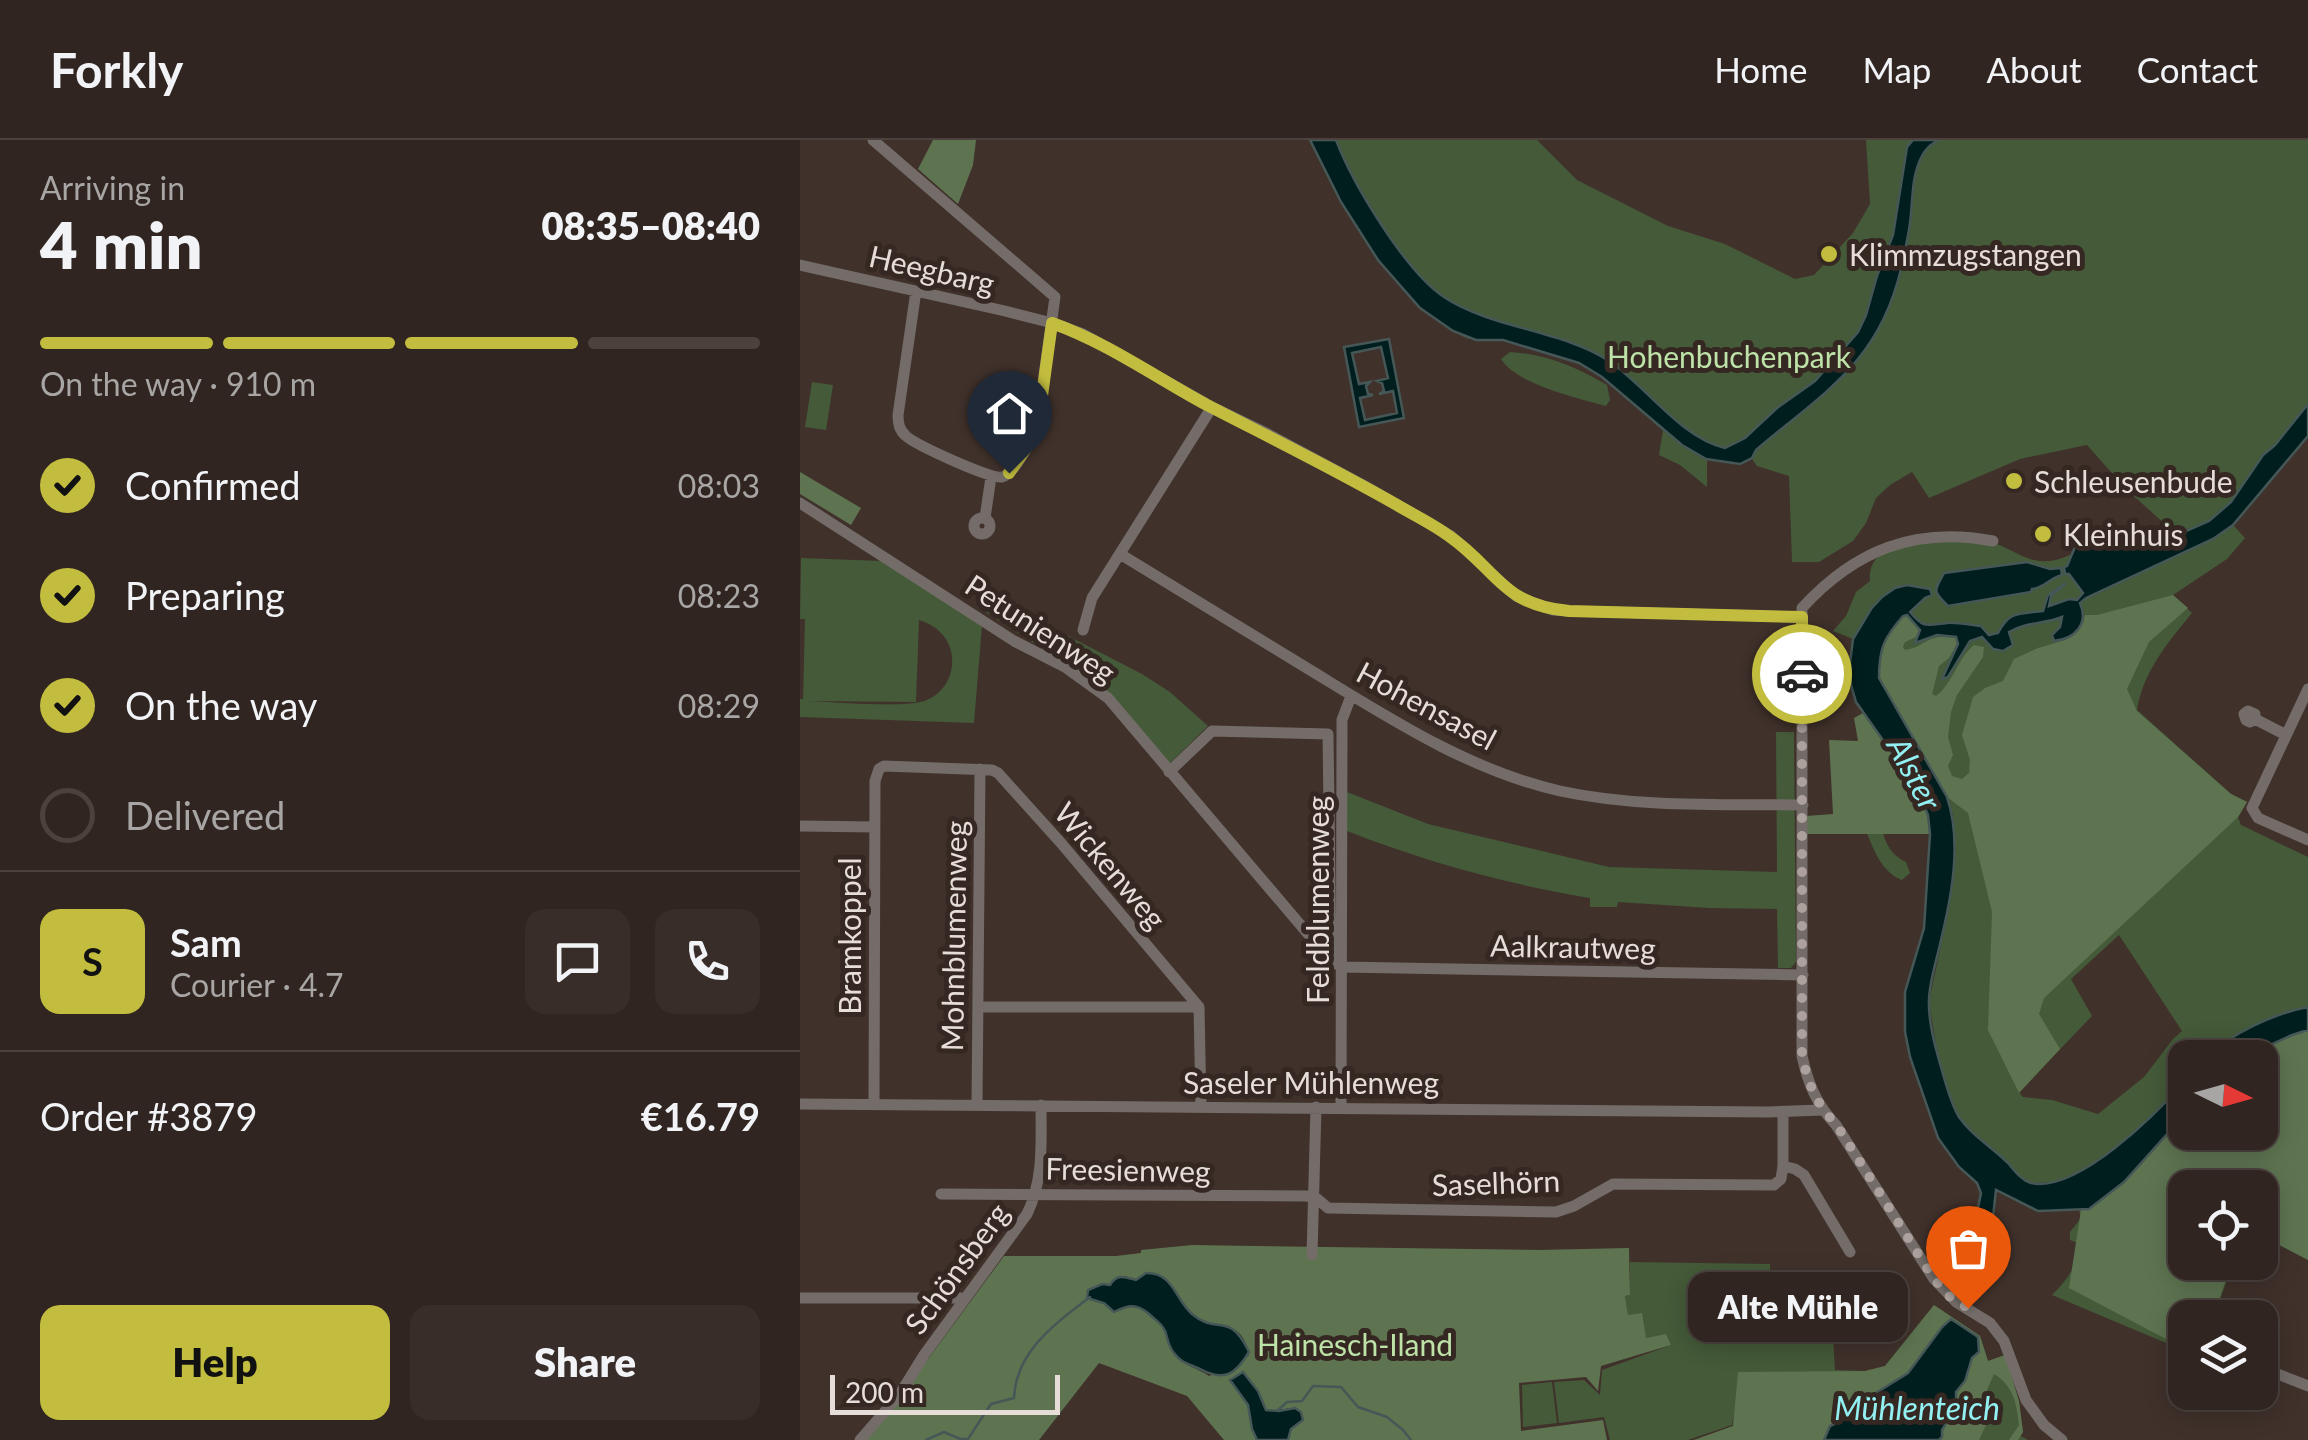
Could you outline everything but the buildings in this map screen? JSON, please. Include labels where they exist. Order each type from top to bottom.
[{"type":"street","points":[[874,140],[1054,295],[1036,430],[1009,473],[1000,478],[911,439],[900,428],[898,414],[916,291]]},
{"type":"street","name":"Heegbarg","points":[[800,265],[1052,323],[1083,334],[1450,536],[1503,586],[1526,601],[1569,611],[1802,617]]},
{"type":"street","points":[[1082,630],[1092,598],[1212,407]]},
{"type":"street","points":[[984,518],[991,477]]},
{"type":"street","name":"Petunienweg","points":[[800,502],[1108,698],[1336,964]]},
{"type":"street","points":[[1993,541],[1942,536],[1918,538],[1877,550],[1822,588],[1802,608],[1802,1056],[1807,1081],[1822,1110],[1836,1124],[1936,1283],[1956,1302],[1987,1321],[2004,1342],[2026,1400],[2044,1425],[2062,1440]]},
{"type":"street","name":"Hohensasel","points":[[1120,554],[1351,696],[1448,750],[1559,791],[1650,802],[1803,805]]},
{"type":"street","points":[[2308,689],[2253,805],[2258,818],[2308,840]]},
{"type":"street","name":"Feldblumenweg","points":[[1336,964],[1342,720],[1351,696]]},
{"type":"street","points":[[2255,719],[2286,734]]},
{"type":"street","name":"Feldblumenweg","points":[[1169,772],[1212,731],[1328,734],[1341,1107]]},
{"type":"street","name":"Bramkoppel","points":[[874,1104],[876,775],[884,766],[980,769]]},
{"type":"street","name":"Mohnblumenweg","points":[[977,1104],[980,769]]},
{"type":"street","name":"Wickenweg","points":[[980,769],[998,773],[1199,1007]]},
{"type":"street","points":[[800,826],[875,827]]},
{"type":"street","name":"Aalkrautweg","points":[[1336,964],[1802,975]]},
{"type":"street","points":[[978,1007],[1199,1007],[1201,1106]]},
{"type":"street","name":"Saseler Mühlenweg","points":[[800,1104],[1822,1110]]},
{"type":"street","name":"Schönsberg","points":[[860,1440],[900,1394],[1024,1218],[1040,1178],[1041,1105]]},
{"type":"street","points":[[1312,1255],[1316,1107]]},
{"type":"street","points":[[1783,1112],[1783,1166],[1804,1175],[1850,1252]]},
{"type":"street","name":"Saselhörn","points":[[1315,1197],[1328,1208],[1556,1212],[1613,1184],[1774,1185],[1781,1179],[1783,1166]]},
{"type":"street","name":"Freesienweg","points":[[941,1194],[1315,1197]]},
{"type":"street","points":[[800,1298],[965,1298]]},
{"type":"street","points":[[2278,1374],[2308,1386]]},
{"type":"green space","points":[[933,140],[976,140],[973,165],[958,204],[918,169]]},
{"type":"green space","name":"Hohenbuchenpark","points":[[1310,140],[1537,140],[1577,180],[1668,226],[1725,244],[1795,279],[1814,275],[1853,233],[1870,204],[1866,140],[2308,140],[2308,404],[2263,455],[2221,512],[2177,535],[2126,489],[2087,445],[2020,459],[1929,498],[1912,472],[1876,498],[1853,541],[1819,562],[1792,562],[1789,476],[1757,466],[1752,459],[1740,464],[1707,459],[1707,487],[1680,465],[1659,455],[1663,430],[1602,377],[1579,363],[1503,340],[1466,338],[1420,308],[1378,260],[1341,202]]},
{"type":"green space","points":[[1510,352],[1560,362],[1584,373],[1607,385],[1610,400],[1606,406],[1533,383],[1501,359]]},
{"type":"green space","points":[[812,382],[833,385],[826,430],[805,427]]},
{"type":"green space","points":[[800,472],[861,508],[851,525],[800,494]]},
{"type":"green space","points":[[2233,525],[2245,538],[2227,559],[2173,595],[2192,613],[2151,670],[2137,710],[2231,794],[2247,802],[2238,817],[2241,825],[2308,857],[2308,1260],[2278,1244],[2278,1170],[2168,1170],[2168,1280],[2227,1280],[2220,1300],[2168,1300],[2168,1344],[2052,1295],[2071,1272],[2078,1251],[2078,1243],[2070,1240],[2070,1232],[2081,1218],[2071,1175],[2056,1182],[2033,1183],[2022,1178],[1972,1134],[1948,1091],[1929,1002],[1950,902],[1953,814],[1879,678],[1905,620],[1931,595],[1907,585],[1871,609],[1853,639],[1833,631],[1846,616],[1856,592],[1870,581],[1877,558],[1898,546],[1990,542],[2039,561],[2072,554],[2067,566],[2126,579],[2213,539]]},
{"type":"green space","points":[[801,558],[882,561],[982,626],[974,723],[800,717],[805,619],[800,619]],"holes":[[[919,620],[935,628],[949,645],[952,667],[938,693],[924,701],[901,704],[808,701],[916,702]]]},
{"type":"green space","points":[[985,589],[1142,674],[1170,692],[1208,726],[1169,764],[1066,664],[978,607]]},
{"type":"green space","points":[[2173,595],[2188,608],[2149,642],[2127,689],[2137,711],[2231,794],[2247,802],[2238,817],[2044,998],[2039,1014],[2060,1049],[2019,1093],[1988,1030],[1992,912],[1968,813],[1947,797],[1879,678],[1879,655],[1886,635],[1909,613],[1920,630],[1905,642],[1905,650],[1938,637],[1956,637],[1958,643],[1939,666],[1932,694],[1936,696],[1968,651],[1974,645],[1984,647],[1983,657],[1957,695],[1951,712],[1948,737],[1953,755],[1948,766],[1952,776],[1962,779],[1969,773],[1970,760],[1962,735],[1973,697],[2003,681],[2014,659],[2065,640],[2083,623],[2085,615]]},
{"type":"green space","points":[[1863,713],[1919,794],[1930,834],[1807,834],[1806,816],[1833,814],[1829,740],[1858,741],[1854,718]]},
{"type":"green space","points":[[1776,732],[1794,732],[1796,962],[1791,968],[1778,968],[1777,909],[1618,902],[1617,907],[1590,907],[1590,898],[1467,871],[1347,831],[1347,792],[1428,824],[1609,867],[1777,872]]},
{"type":"green space","points":[[1880,819],[1887,844],[1906,862],[1910,873],[1902,880],[1882,864],[1864,826]]},
{"type":"green space","points":[[2308,1030],[2308,1260],[2278,1244],[2278,1170],[2168,1170],[2168,1280],[2226,1280],[2219,1300],[2168,1300],[2168,1340],[2069,1288],[2081,1210],[2089,1209],[2141,1165],[2168,1134],[2168,1150],[2278,1150],[2278,1041]]},
{"type":"green space","name":"Hainesch-Iland","points":[[1192,1245],[1629,1248],[1630,1295],[1625,1296],[1628,1315],[1642,1313],[1646,1338],[1666,1334],[1671,1345],[1601,1366],[1598,1391],[1586,1377],[1519,1383],[1521,1431],[1603,1420],[1607,1440],[1288,1440],[1291,1429],[1303,1420],[1295,1408],[1266,1411],[1258,1390],[1243,1373],[1235,1388],[1248,1405],[1257,1440],[1224,1440],[1187,1396],[1099,1363],[1039,1440],[863,1440],[903,1393],[1004,1256],[1116,1256]],"holes":[[[1143,1274],[1175,1291],[1198,1319],[1236,1330],[1249,1355],[1241,1363],[1209,1376],[1178,1358],[1162,1326],[1144,1310],[1131,1306],[1110,1310],[1107,1305],[1087,1299],[1088,1290],[1110,1285],[1125,1276],[1136,1280]]]},
{"type":"green space","points":[[1630,1262],[1770,1264],[1770,1319],[1832,1320],[1835,1370],[1865,1371],[1885,1366],[1934,1305],[1980,1336],[1988,1361],[2005,1355],[2019,1401],[2021,1436],[2028,1440],[1694,1440],[1733,1426],[1734,1414],[1732,1425],[1688,1440],[1610,1440],[1604,1417],[1559,1423],[1554,1382],[1584,1380],[1600,1395],[1602,1370],[1671,1345],[1646,1339],[1628,1315],[1625,1296],[1630,1295]]},
{"type":"green space","points":[[1934,1305],[1980,1336],[1988,1361],[2005,1355],[2019,1401],[2023,1432],[2018,1440],[2009,1440],[2019,1425],[2013,1396],[1994,1374],[1987,1390],[1986,1425],[1979,1440],[1933,1440],[1956,1407],[1956,1392],[1965,1381],[1972,1358],[1979,1352],[1978,1337],[1951,1319],[1908,1373],[1863,1401],[1849,1417],[1830,1426],[1824,1440],[1694,1440],[1733,1426],[1738,1372],[1865,1371],[1885,1366]]},
{"type":"green space","points":[[1552,1382],[1557,1423],[1523,1427],[1522,1385]]},
{"type":"water","points":[[1310,140],[1336,140],[1397,248],[1444,297],[1481,315],[1596,353],[1694,434],[1725,448],[1745,438],[1777,408],[1815,381],[1858,332],[1893,235],[1907,147],[1913,140],[1938,140],[1918,164],[1901,269],[1878,329],[1863,353],[1826,392],[1756,450],[1752,458],[1740,464],[1706,459],[1682,445],[1602,377],[1579,363],[1503,340],[1476,340],[1453,331],[1420,308],[1378,260],[1341,202]]},
{"type":"water","points":[[1389,339],[1404,418],[1359,427],[1344,347]],"holes":[[[1381,347],[1388,378],[1377,381],[1384,391],[1379,394],[1393,391],[1397,413],[1365,420],[1360,398],[1373,395],[1368,394],[1366,386],[1370,382],[1359,384],[1352,353]]]},
{"type":"water","name":"Alster","points":[[2308,404],[2308,436],[2233,525],[2213,539],[2086,598],[2080,603],[2083,618],[2074,634],[2054,641],[2052,635],[2060,627],[2062,617],[2009,632],[2013,645],[2003,651],[1993,649],[1982,637],[1970,641],[1948,677],[1942,679],[1958,644],[1956,637],[1937,635],[1915,643],[1920,630],[1907,615],[1884,644],[1879,678],[1947,797],[1952,814],[1952,887],[1929,1007],[1939,1059],[1959,1117],[2024,1180],[2050,1183],[2093,1164],[2168,1099],[2168,1133],[2124,1182],[2089,1209],[2038,1211],[1996,1190],[1993,1217],[1982,1235],[1968,1283],[1963,1283],[1981,1193],[1977,1183],[1959,1167],[1938,1138],[1905,1032],[1905,992],[1924,928],[1928,815],[1916,787],[1856,702],[1851,685],[1853,639],[1882,597],[1907,585],[1930,589],[1932,595],[1910,612],[1919,621],[1930,625],[1981,626],[1989,635],[1998,633],[2016,614],[2043,611],[2048,595],[2066,583],[2051,596],[2049,606],[2077,600],[2083,593],[2065,574],[2064,567],[2080,542],[2154,542],[2209,521],[2231,502],[2263,455]]},
{"type":"water","points":[[2027,562],[2061,568],[2062,575],[2031,592],[1948,606],[1937,594],[1944,573]]},
{"type":"water","points":[[2308,1007],[2308,1030],[2278,1041],[2228,1040],[2254,1026]]},
{"type":"water","points":[[1146,1273],[1168,1282],[1186,1308],[1201,1320],[1235,1331],[1249,1352],[1239,1366],[1229,1374],[1216,1375],[1182,1361],[1170,1348],[1162,1325],[1144,1310],[1132,1306],[1114,1312],[1104,1303],[1087,1298],[1088,1290],[1102,1284],[1110,1285],[1122,1277],[1136,1280]]},
{"type":"water","name":"Mühlenteich","points":[[1951,1319],[1978,1337],[1979,1352],[1972,1358],[1965,1381],[1956,1392],[1956,1407],[1939,1440],[1824,1440],[1830,1426],[1849,1417],[1863,1401],[1908,1373]]},
{"type":"water","points":[[1243,1372],[1266,1410],[1295,1408],[1301,1412],[1303,1420],[1291,1429],[1288,1440],[1257,1440],[1248,1405],[1230,1380]]},
{"type":"waterway","points":[[926,1440],[944,1432],[968,1439],[991,1404],[1014,1398],[1022,1366],[1040,1340],[1090,1297]]},
{"type":"waterway","points":[[1278,1410],[1287,1402],[1302,1401],[1313,1386],[1341,1387],[1358,1407],[1387,1417],[1411,1440]]},
{"type":"way so far","points":[[1802,674],[1802,1056],[1807,1081],[1822,1110],[1836,1124],[1934,1279],[1956,1302],[1968,1308]]},
{"type":"place","name":"Klimmzugstangen","points":[[1829,254]]},
{"type":"place","name":"Schleusenbude","points":[[2014,481]]},
{"type":"place","name":"Kleinhuis","points":[[2043,534]]},
{"type":"place","name":"Alte Mühle","points":[[1968,1308]]},
{"type":"route","points":[[1009,473],[1038,425],[1052,323],[1083,334],[1160,379],[1365,486],[1450,536],[1503,586],[1526,601],[1569,611],[1802,617],[1802,674]]}]
